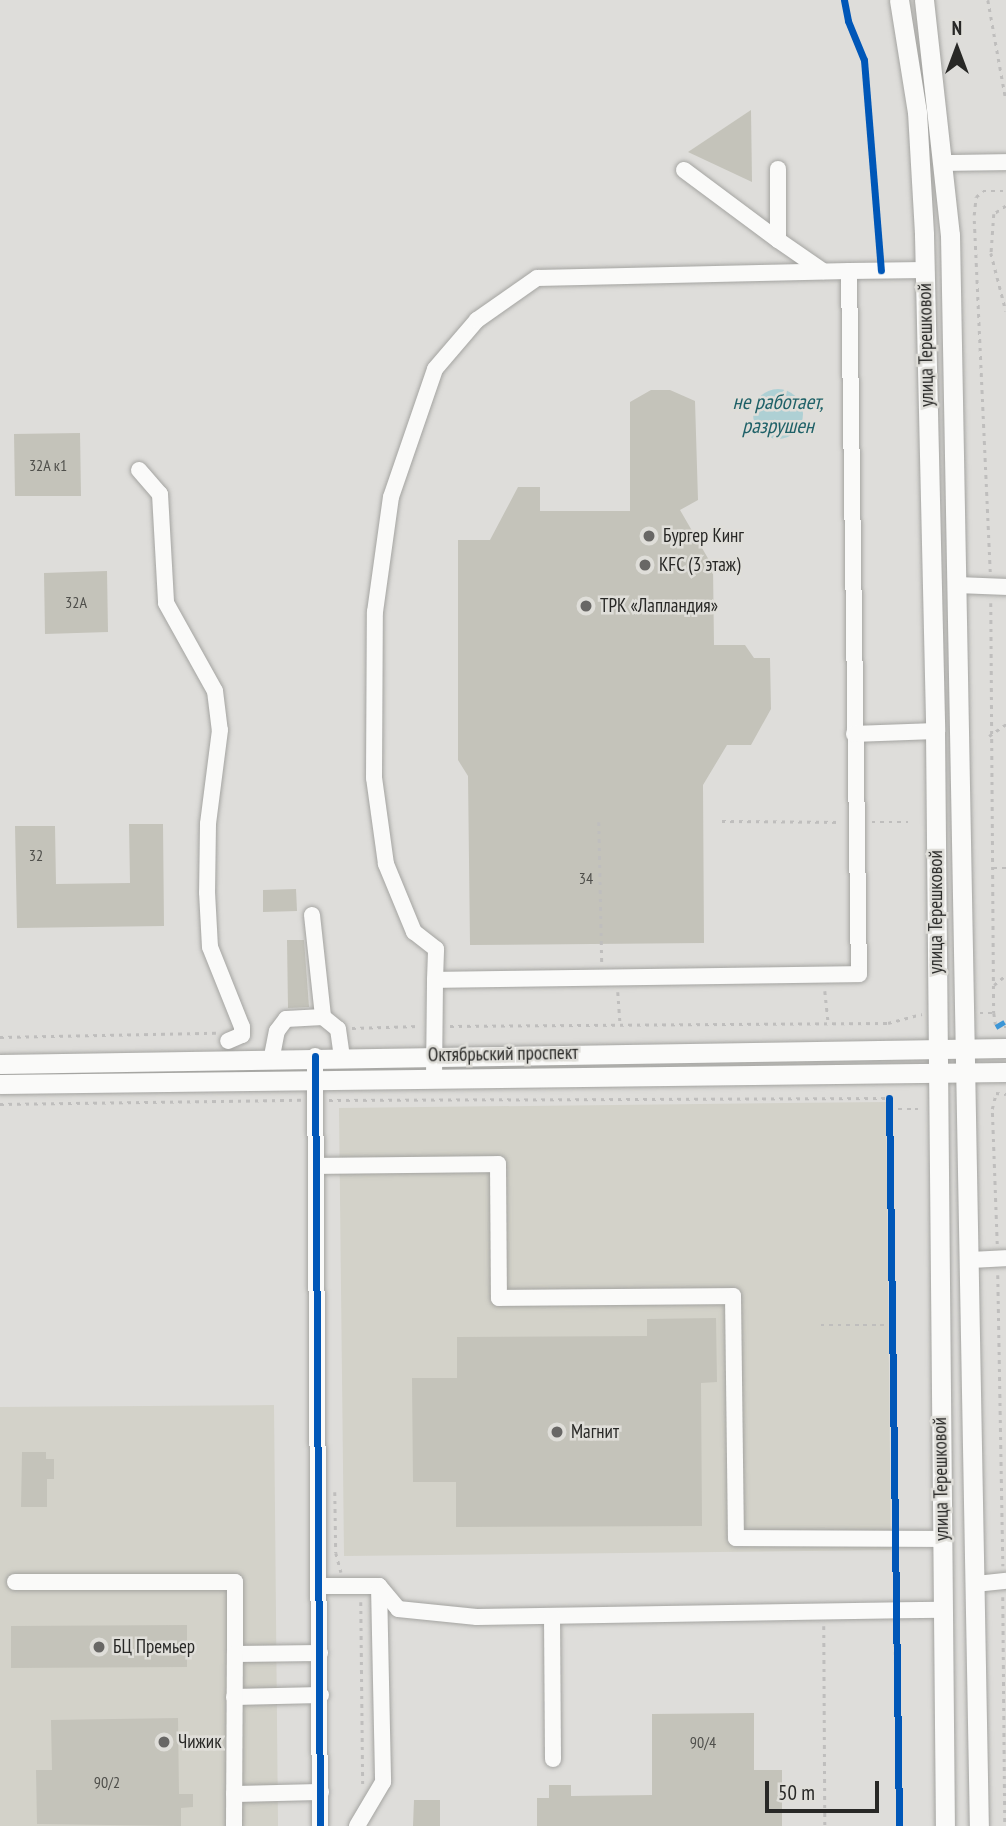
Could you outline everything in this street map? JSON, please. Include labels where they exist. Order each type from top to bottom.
[{"type":"main road","name":"улица Терешковой","points":[[899,0],[917,112],[925,270],[935,731],[936,1073],[945,1826]]},
{"type":"main road","name":"улица Терешковой","points":[[924,0],[945,163],[959,585],[964,1049],[979,1826]]},
{"type":"main road","name":"Октябрьский проспект","points":[[0,1064],[272,1056],[1006,1048]]},
{"type":"main road","name":"Октябрьский проспект","points":[[0,1084],[1006,1072]]},
{"type":"street","points":[[945,163],[1006,162]]},
{"type":"street","points":[[778,169],[778,240]]},
{"type":"street","points":[[684,170],[823,271]]},
{"type":"street","points":[[434,1078],[436,950],[414,932],[386,864],[374,778],[375,612],[391,497],[435,369],[477,320],[537,278],[925,270]]},
{"type":"street","points":[[435,979],[859,974],[849,271]]},
{"type":"street","points":[[139,470],[160,494],[166,604],[215,691],[220,730],[208,824],[209,947],[232,1036],[245,1058]]},
{"type":"street","points":[[959,585],[1006,587]]},
{"type":"street","points":[[854,734],[935,731]]},
{"type":"street","points":[[312,915],[323,1017]]},
{"type":"street","points":[[272,1056],[277,1031],[286,1019],[323,1017],[338,1029],[342,1056]]},
{"type":"street","points":[[314,1056],[321,1586],[320,1826]]},
{"type":"street","points":[[317,1166],[498,1164],[499,1298],[733,1296],[736,1538],[942,1539]]},
{"type":"street","points":[[969,1259],[1003,1260]]},
{"type":"street","points":[[975,1584],[1005,1581]]},
{"type":"street","points":[[15,1582],[235,1582],[234,1826]]},
{"type":"street","points":[[321,1586],[379,1586]]},
{"type":"street","points":[[379,1586],[398,1609],[443,1615],[943,1610]]},
{"type":"street","points":[[357,1826],[383,1782],[379,1586]]},
{"type":"street","points":[[552,1616],[554,1759]]},
{"type":"street","points":[[234,1654],[320,1653]]},
{"type":"street","points":[[234,1698],[321,1695]]},
{"type":"street","points":[[234,1794],[321,1792]]},
{"type":"path","points":[[988,0],[1006,100]]},
{"type":"path","points":[[1006,206],[994,214],[991,253],[1006,311]]},
{"type":"path","points":[[989,736],[1006,724]]},
{"type":"path","points":[[722,821],[908,822]]},
{"type":"path","points":[[599,822],[601,963],[617,978],[620,1023]]},
{"type":"path","points":[[994,868],[1006,868]]},
{"type":"path","points":[[824,975],[828,1022]]},
{"type":"path","points":[[994,985],[1006,975]]},
{"type":"path","points":[[976,1013],[994,1013],[996,1027],[1006,1027]]},
{"type":"path","points":[[639,1023],[888,1023],[922,1014]]},
{"type":"path","points":[[1,1036],[232,1036]]},
{"type":"path","points":[[1005,1826],[1003,1260],[992,1109],[996,1093],[1006,1094]]},
{"type":"path","points":[[0,1104],[889,1098],[899,1826]]},
{"type":"path","points":[[889,1109],[918,1110]]},
{"type":"path","points":[[821,1325],[892,1325]]},
{"type":"path","points":[[335,1483],[336,1553],[348,1586],[361,1599],[363,1793]]},
{"type":"path","points":[[824,1612],[825,1826]]},
{"type":"shaded area","points":[[886,1102],[891,1550],[344,1556],[339,1108]]},
{"type":"shaded area","points":[[274,1405],[278,1826],[0,1826],[0,1407]]},
{"type":"water","name":"не работает, разрушен","points":[[778,389],[796,396],[803,414],[796,432],[778,439],[760,432],[753,414],[760,396]]},
{"type":"building","points":[[751,110],[752,182],[688,152]]},
{"type":"building","name":"ТРК «Лапландия»","points":[[651,390],[670,390],[695,401],[698,500],[680,510],[713,567],[714,645],[745,645],[754,658],[770,658],[771,709],[751,745],[727,745],[703,785],[704,943],[470,945],[468,776],[458,760],[458,540],[490,540],[518,487],[540,487],[540,511],[630,511],[630,402]]},
{"type":"building","points":[[80,433],[81,496],[15,496],[14,434]]},
{"type":"building","points":[[107,571],[108,632],[45,634],[44,573]]},
{"type":"building","points":[[129,824],[163,824],[164,926],[17,928],[15,826],[55,826],[56,884],[130,883]]},
{"type":"building","points":[[296,889],[297,911],[263,912],[263,890]]},
{"type":"building","points":[[287,940],[304,940],[309,1007],[288,1008]]},
{"type":"building","name":"Магнит","points":[[716,1318],[717,1382],[701,1383],[702,1526],[456,1527],[456,1482],[413,1482],[412,1378],[457,1378],[457,1337],[647,1336],[647,1319]]},
{"type":"building","points":[[22,1452],[46,1452],[46,1459],[54,1459],[54,1479],[47,1479],[47,1507],[21,1507]]},
{"type":"building","name":"БЦ Премьер","points":[[187,1625],[187,1667],[11,1668],[11,1626]]},
{"type":"building","points":[[754,1713],[754,1770],[782,1770],[782,1826],[537,1826],[537,1798],[549,1798],[549,1785],[571,1785],[571,1796],[652,1795],[652,1714]]},
{"type":"building","points":[[178,1718],[179,1794],[193,1794],[193,1807],[181,1808],[181,1826],[37,1824],[36,1770],[52,1770],[51,1720]]},
{"type":"building","points":[[414,1800],[440,1800],[440,1826],[413,1826]]},
{"type":"marked path","points":[[996,1027],[1006,1021]]},
{"type":"cycle path","points":[[844,0],[848,21],[864,60],[881,270]]},
{"type":"cycle path","points":[[315,1056],[320,1826]]},
{"type":"cycle path","points":[[889,1098],[899,1826]]},
{"type":"place","name":"Бургер Кинг","points":[[649,536]]},
{"type":"place","name":"KFC (3 этаж)","points":[[645,565]]},
{"type":"place","name":"ТРК «Лапландия»","points":[[586,606]]},
{"type":"place","name":"Магнит","points":[[557,1432]]},
{"type":"place","name":"БЦ Премьер","points":[[99,1647]]},
{"type":"place","name":"Чижик","points":[[164,1742]]}]
